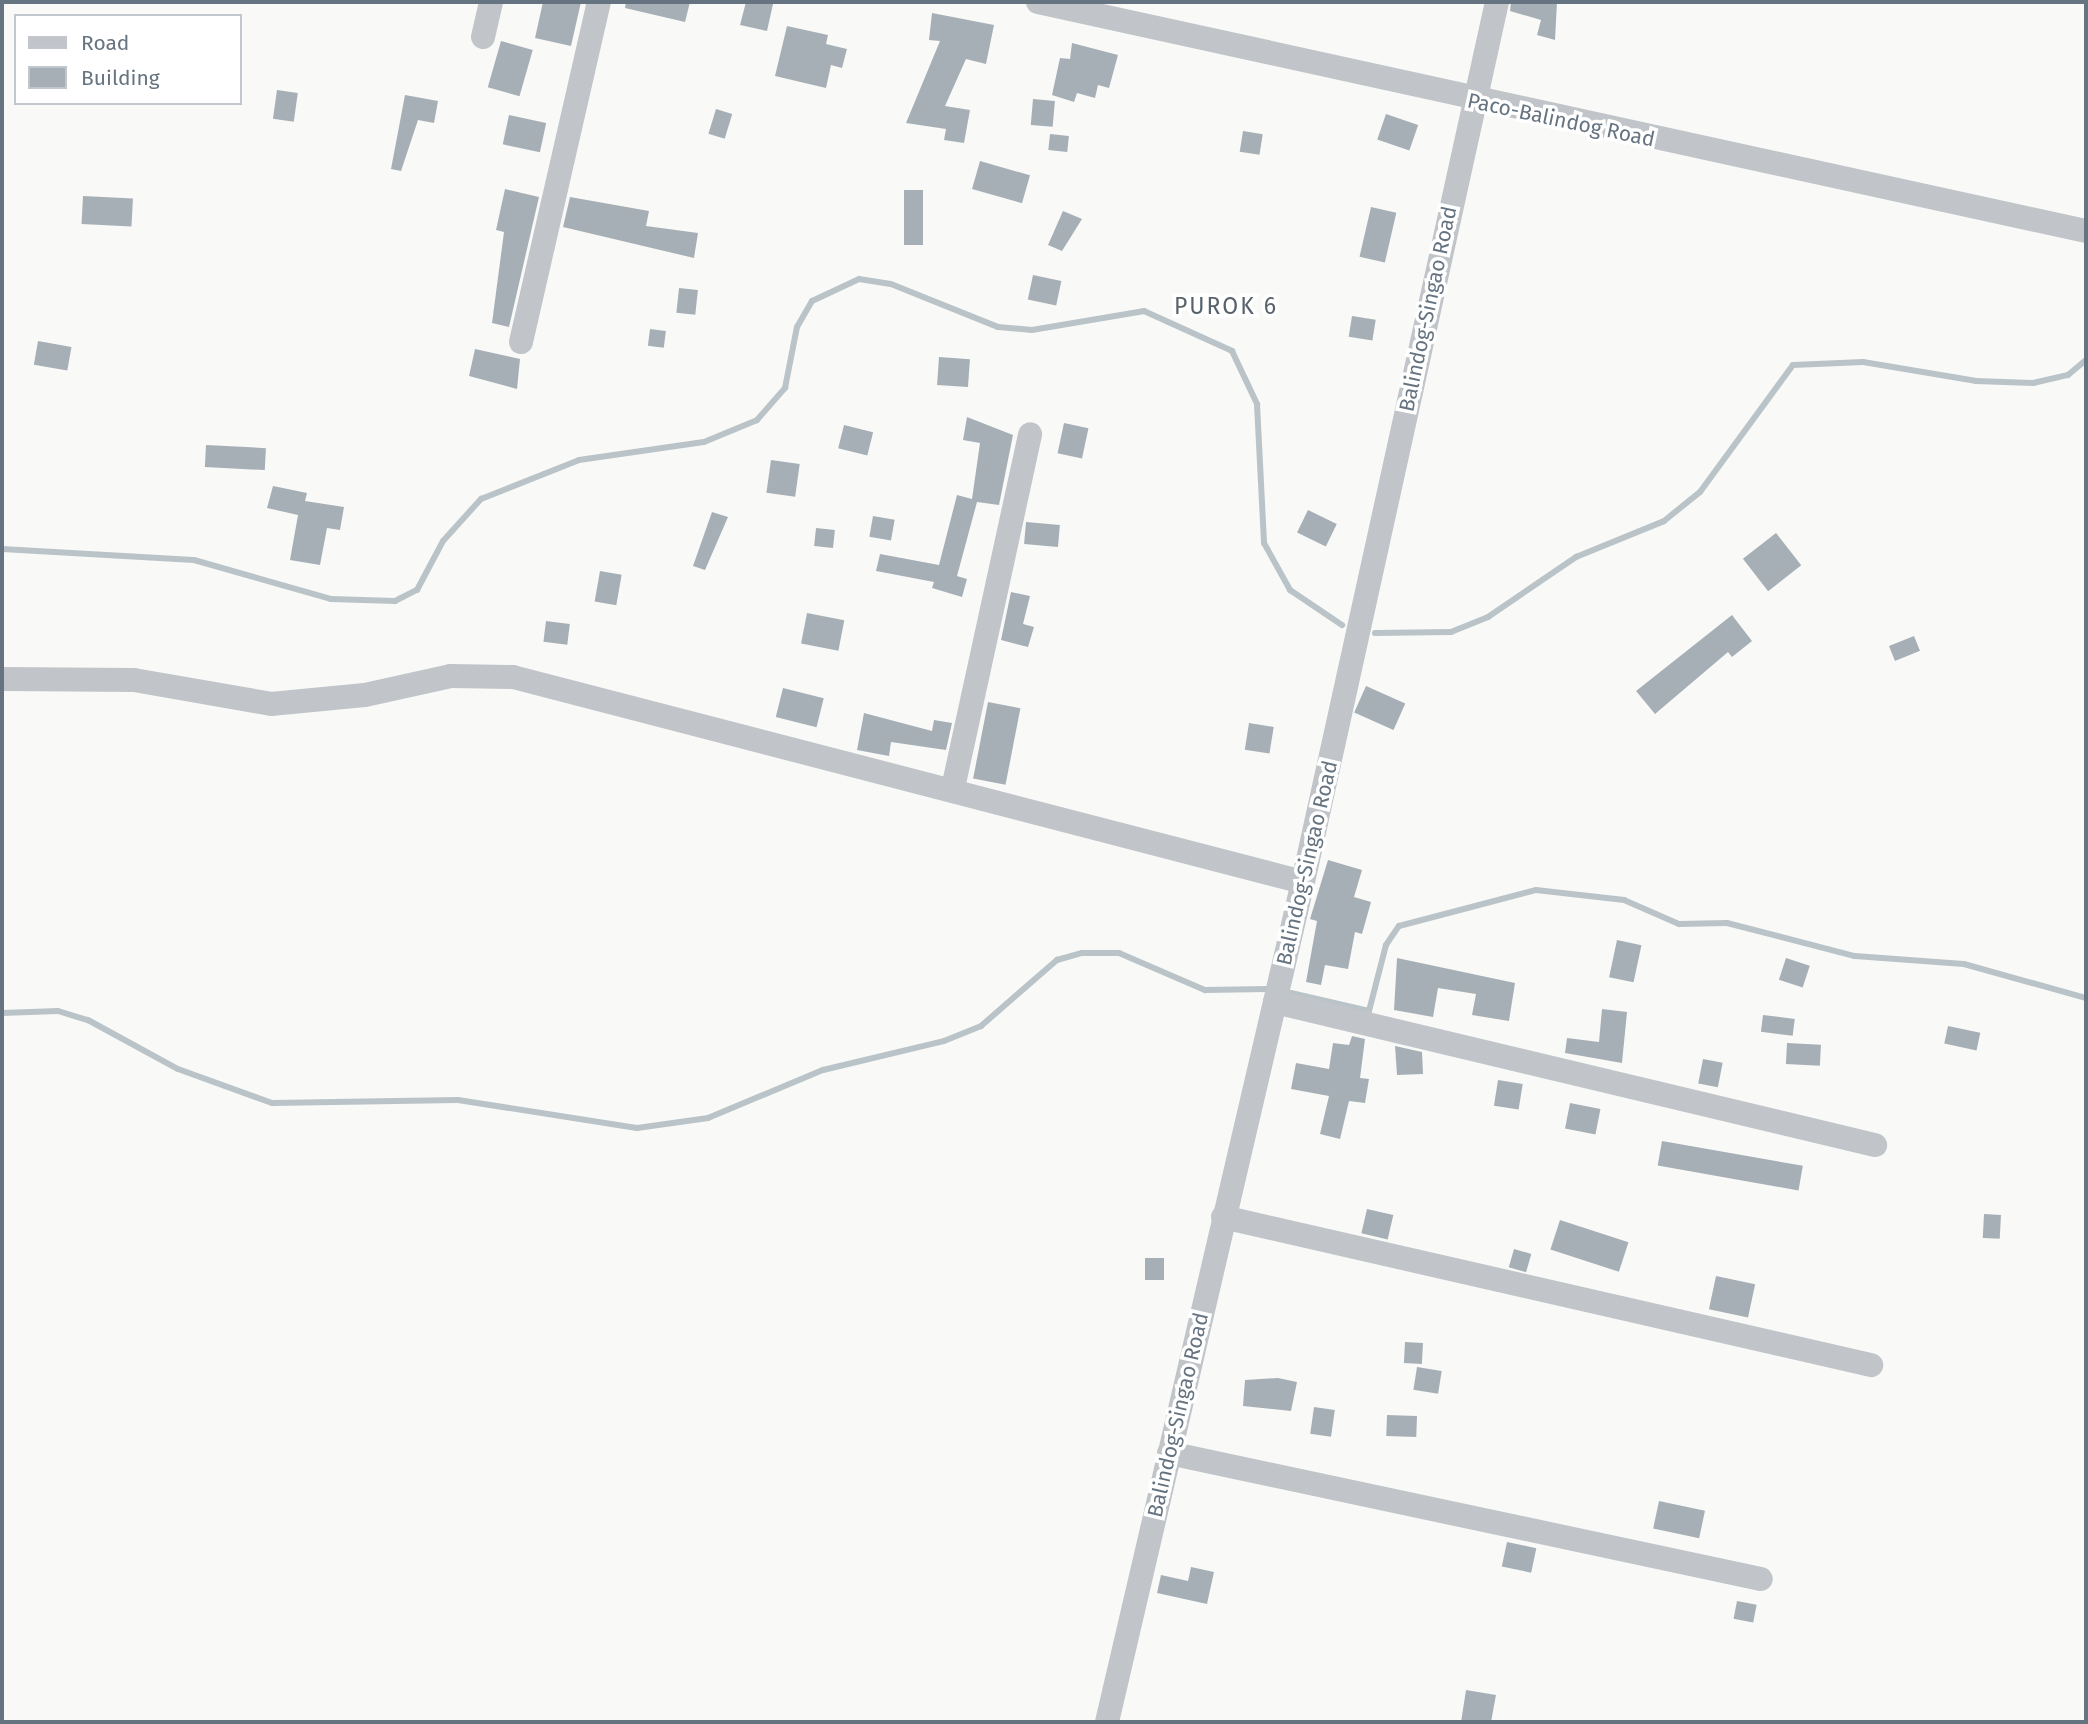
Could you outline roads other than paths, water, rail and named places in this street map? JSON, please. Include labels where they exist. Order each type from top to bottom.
[{"type":"street","points":[[483,37],[491,2]]},
{"type":"street","points":[[520,342],[599,2]]},
{"type":"street","name":"Paco-Balindog Road","points":[[1038,2],[1474,102],[2086,231]]},
{"type":"street","name":"Balindog-Singao Road","points":[[1107,1722],[1303,882],[1497,2]]},
{"type":"street","points":[[953,788],[1030,434]]},
{"type":"street","points":[[2,680],[134,680],[271,704],[365,695],[451,676],[513,677],[953,788],[1303,882]]},
{"type":"street","points":[[1275,1002],[1875,1146]]},
{"type":"street","points":[[1223,1217],[1871,1365]]},
{"type":"street","points":[[1169,1453],[1761,1579]]},
{"type":"waterway","points":[[2,549],[194,560],[331,599],[395,601],[417,590],[443,541],[481,499],[579,460],[704,442],[757,420],[785,388],[797,327],[812,301],[859,279],[891,284],[998,327],[1032,330],[1144,311],[1232,351],[1257,404],[1264,543],[1290,590],[1342,625]]},
{"type":"waterway","points":[[1375,633],[1451,632],[1488,617],[1576,557],[1664,521],[1700,492],[1793,365],[1863,362],[1976,381],[2033,383],[2068,375],[2086,360]]},
{"type":"waterway","points":[[1291,993],[1369,1011],[1386,945],[1399,926],[1536,890],[1624,900],[1679,924],[1727,923],[1855,956],[1964,964],[2086,998]]},
{"type":"waterway","points":[[2,1013],[58,1011],[88,1020],[178,1069],[272,1103],[458,1100],[637,1128],[708,1118],[823,1070],[944,1041],[981,1026],[1057,960],[1082,953],[1119,953],[1205,990],[1267,989]]},
{"type":"district","name":"PUROK 6","points":[[1226,306]]}]
